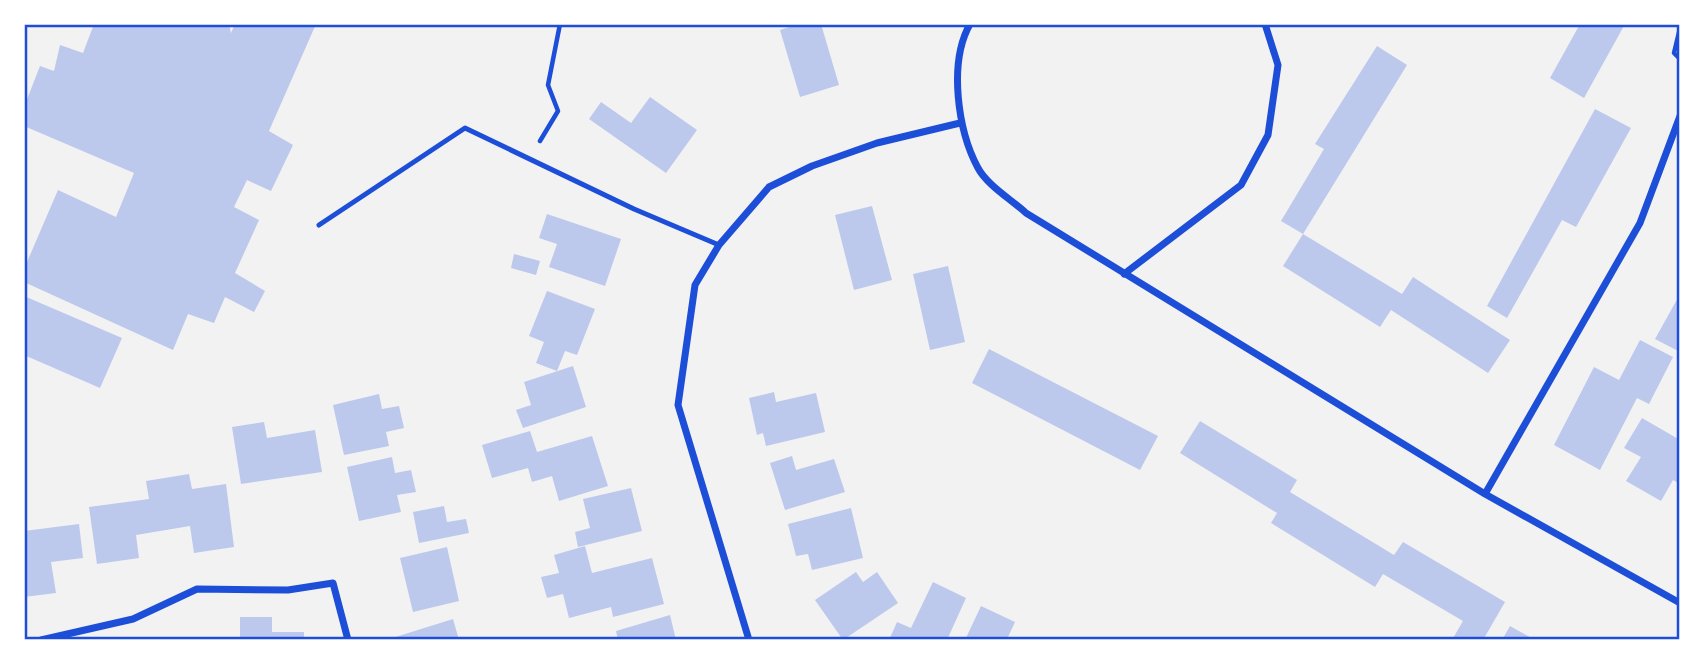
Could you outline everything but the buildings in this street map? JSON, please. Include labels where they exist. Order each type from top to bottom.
[{"type":"street","points":[[970,24],[958,71],[960,123],[979,170],[1026,213],[1485,494],[1679,603]]},
{"type":"street","points":[[1124,274],[1241,185],[1268,135],[1278,65],[1265,24]]},
{"type":"street","points":[[1485,494],[1640,223],[1679,116]]},
{"type":"street","points":[[749,639],[678,405],[695,285],[719,245],[769,187],[811,166],[877,143],[960,123]]},
{"type":"street","points":[[41,639],[132,619],[197,589],[288,590],[333,583],[348,639]]},
{"type":"lane","points":[[319,225],[465,128],[634,209],[719,245]]},
{"type":"path","points":[[529,158],[558,111],[548,85],[559,24]]},
{"type":"path","points":[[1679,28],[1674,53],[1679,59]]}]
